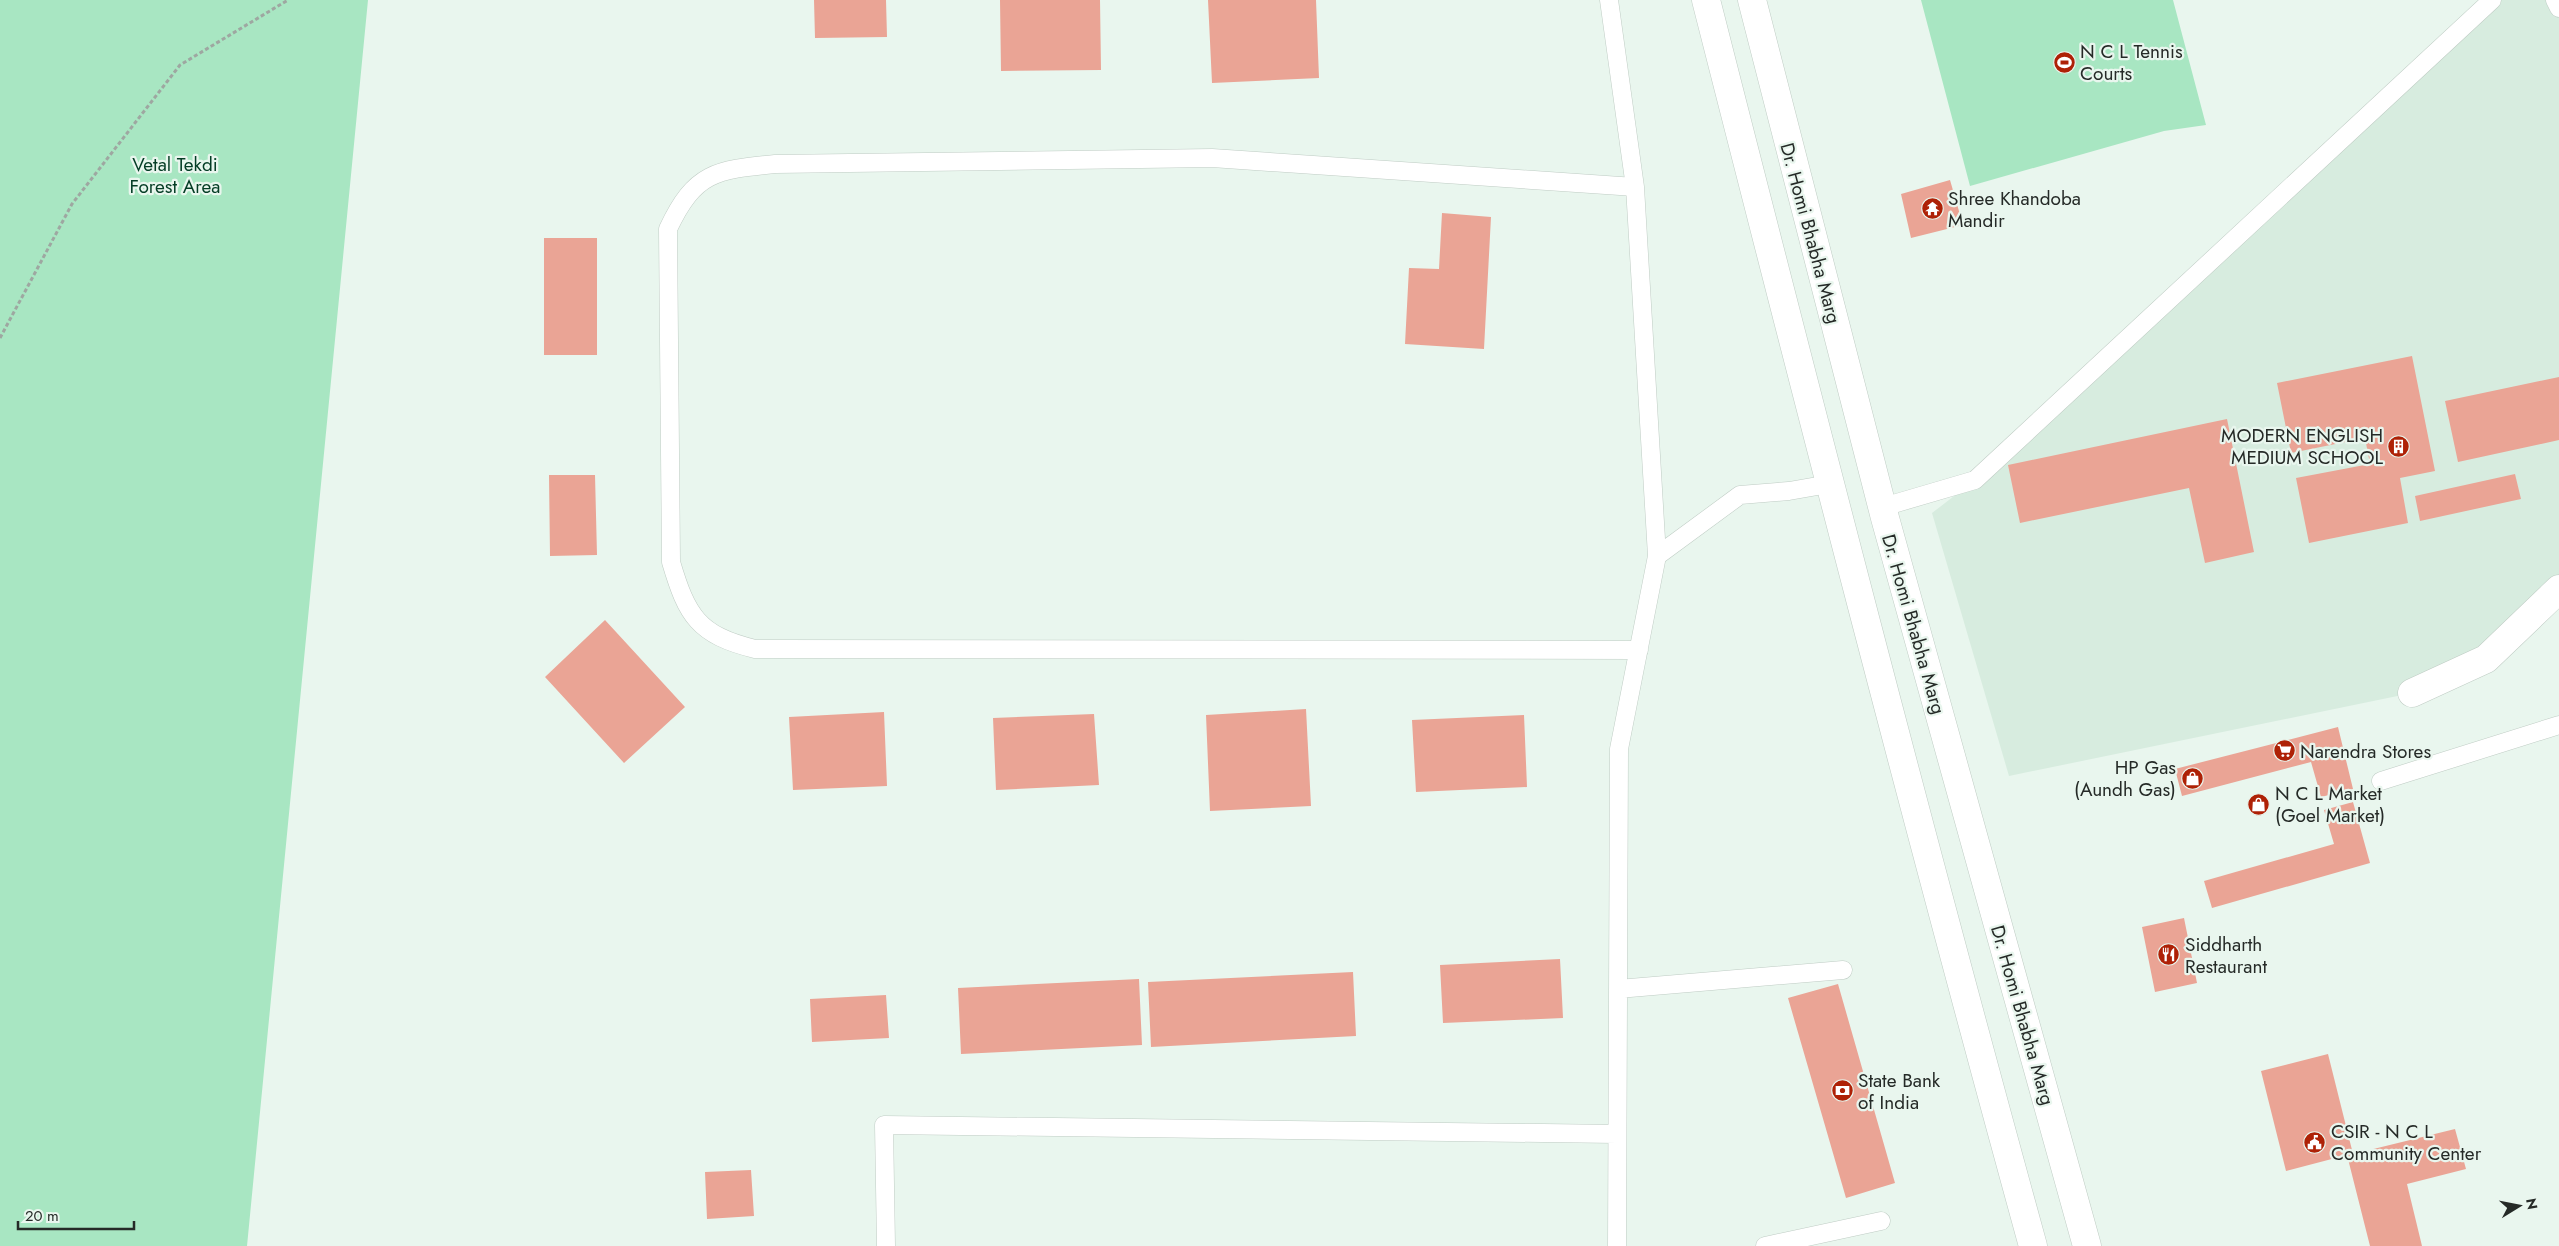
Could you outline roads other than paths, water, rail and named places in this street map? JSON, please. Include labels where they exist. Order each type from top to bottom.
[{"type":"main road","points":[[1706,0],[1829,484],[1954,960],[2033,1246]]},
{"type":"main road","name":"Dr. Homi Bhabha Marg","points":[[1752,0],[1883,507],[2087,1246]]},
{"type":"main road","points":[[2412,693],[2486,659],[2559,589]]},
{"type":"lane","points":[[1609,0],[1635,187],[1658,556],[1619,749],[1617,1246]]},
{"type":"lane","points":[[1883,507],[1975,480],[2492,0]]},
{"type":"lane","points":[[2555,0],[2559,8]]},
{"type":"lane","points":[[1635,187],[1212,158],[775,164],[731,169],[696,184],[680,204],[668,229],[668,249],[671,562],[682,598],[699,623],[726,642],[755,649],[1639,650]]},
{"type":"lane","points":[[1658,556],[1740,494],[1789,491],[1829,484]]},
{"type":"lane","points":[[2381,781],[2559,726]]},
{"type":"lane","points":[[1618,989],[1844,970]]},
{"type":"lane","points":[[886,1246],[884,1125],[1617,1134]]},
{"type":"lane","points":[[1765,1246],[1881,1221]]},
{"type":"place","name":"N C L Tennis Courts","points":[[2064,62]]},
{"type":"place","name":"Shree Khandoba Mandir","points":[[1932,209]]},
{"type":"place","name":"MODERN ENGLISH MEDIUM SCHOOL","points":[[2399,446]]},
{"type":"place","name":"Narendra Stores","points":[[2284,751]]},
{"type":"place","name":"HP Gas (Aundh Gas)","points":[[2192,778]]},
{"type":"place","name":"N C L Market (Goel Market)","points":[[2259,804]]},
{"type":"place","name":"Siddharth Restaurant","points":[[2169,955]]},
{"type":"place","name":"State Bank of India","points":[[1842,1091]]},
{"type":"place","name":"CSIR - N C L Community Center","points":[[2315,1142]]},
{"type":"park label","name":"Vetal Tekdi Forest Area","points":[[175,175]]}]
